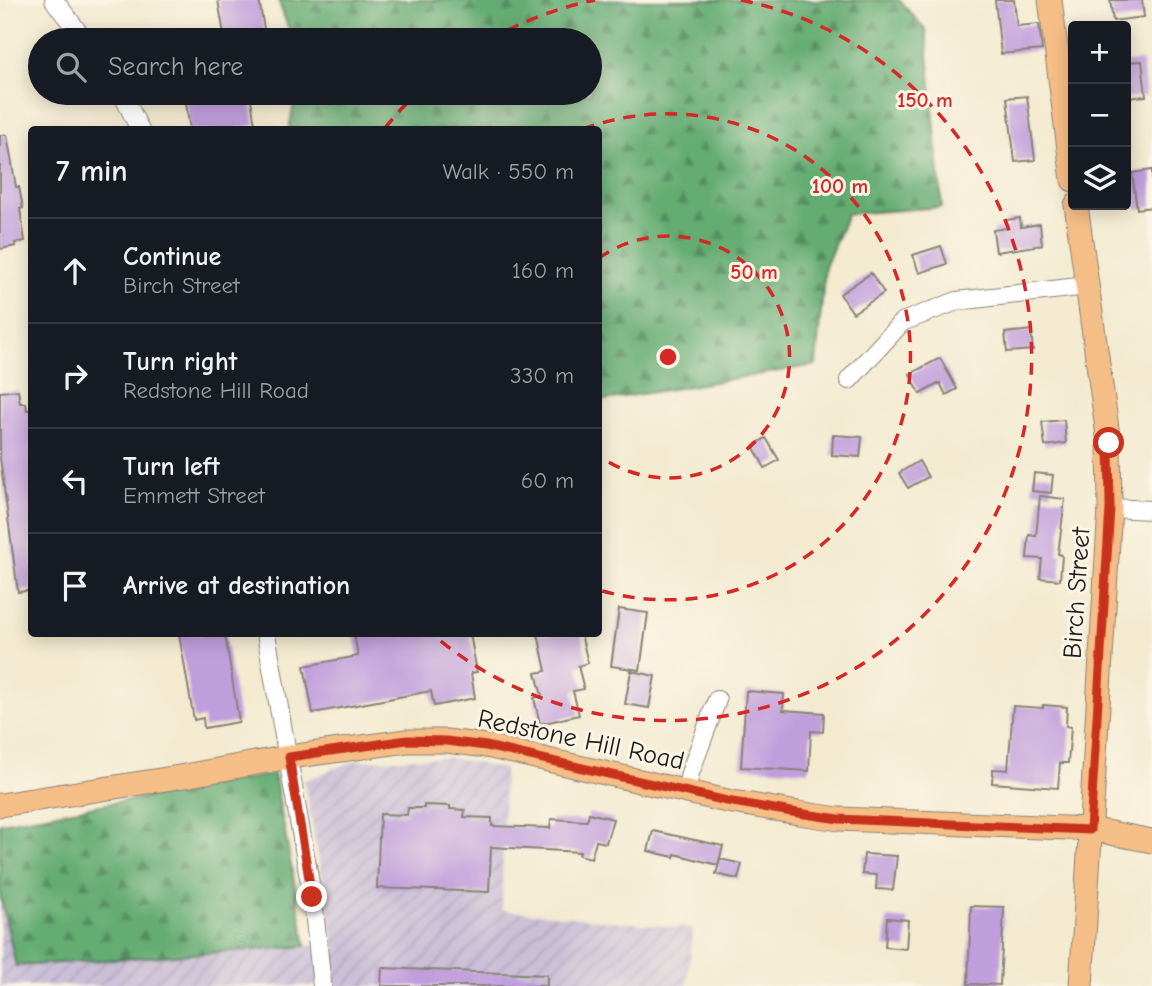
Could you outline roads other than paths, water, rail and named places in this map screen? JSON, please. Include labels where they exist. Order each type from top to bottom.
[{"type":"main road","points":[[1050,0],[1069,147]]},
{"type":"main road","name":"Birch Street","points":[[1077,210],[1109,443],[1110,508],[1081,986]]},
{"type":"main road","name":"Redstone Hill Road","points":[[0,805],[407,740],[446,741],[486,746],[687,792],[839,819],[1090,830],[1152,841]]},
{"type":"street","points":[[54,0],[75,28]]},
{"type":"street","points":[[128,105],[138,126]]},
{"type":"street","points":[[849,380],[902,322],[957,301],[1087,286]]},
{"type":"street","points":[[1110,508],[1152,510]]},
{"type":"street","points":[[267,637],[312,897],[322,986]]},
{"type":"street","points":[[687,792],[690,773],[717,700]]}]
